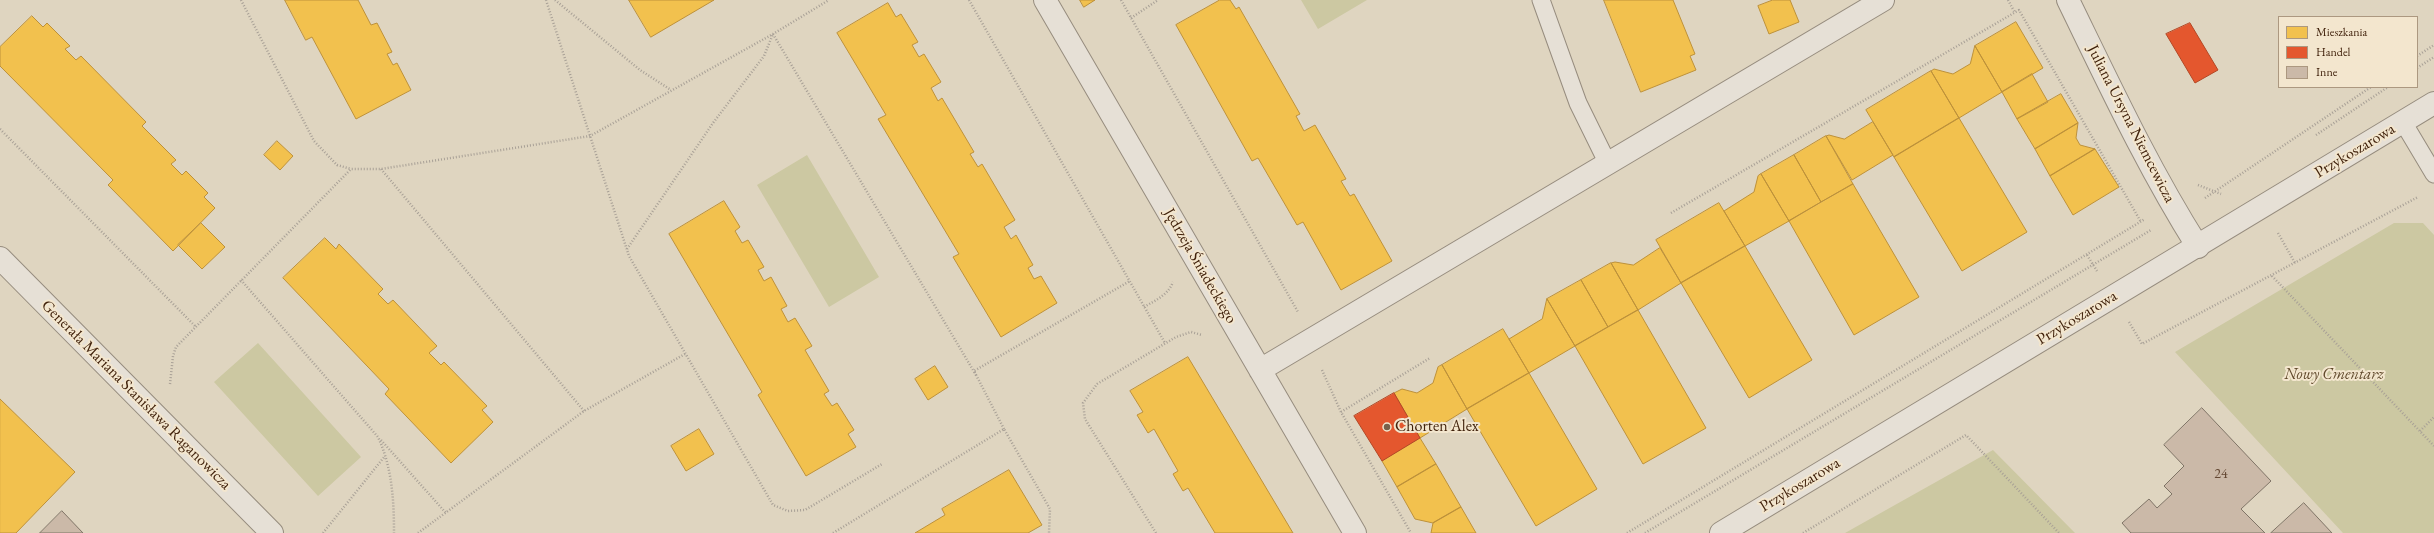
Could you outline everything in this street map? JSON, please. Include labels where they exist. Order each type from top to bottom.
[{"type":"street","name":"Jędrzeja Śniadeckiego","points":[[1045,0],[1355,533]]},
{"type":"street","points":[[1260,370],[1309,343],[1882,0]]},
{"type":"street","name":"Juliana Ursyna Niemcewicza","points":[[2068,0],[2124,115],[2174,209],[2198,247]]},
{"type":"street","name":"Przykoszarowa","points":[[1721,533],[2198,247],[2434,103]]},
{"type":"street","name":"Generała Mariana Stanisława Raganowicza","points":[[0,258],[272,533]]},
{"type":"lane","points":[[1541,0],[1578,103],[1608,164]]},
{"type":"lane","points":[[2403,122],[2434,174]]},
{"type":"path","points":[[241,0],[314,141],[337,165],[351,169],[381,169],[590,136],[773,34],[828,0]]},
{"type":"path","points":[[546,0],[627,249],[685,354],[773,505],[780,510],[798,512],[805,510],[882,464]]},
{"type":"path","points":[[555,0],[640,70],[672,90]]},
{"type":"path","points":[[969,0],[1165,343]]},
{"type":"path","points":[[1121,0],[1299,315],[1309,343],[1341,412],[1411,533]]},
{"type":"path","points":[[1131,18],[1158,0]]},
{"type":"path","points":[[2008,0],[2015,13]]},
{"type":"path","points":[[1671,213],[2020,10],[2141,222]]},
{"type":"path","points":[[627,249],[713,122],[764,56],[773,34]]},
{"type":"path","points":[[773,34],[976,375],[1004,429],[1050,509],[1049,533]]},
{"type":"path","points":[[2418,55],[2434,46]]},
{"type":"path","points":[[2418,67],[2434,57]]},
{"type":"path","points":[[1627,533],[2141,222],[2215,192],[2370,88]]},
{"type":"path","points":[[2309,140],[2387,88]]},
{"type":"path","points":[[0,129],[195,326]]},
{"type":"path","points":[[171,390],[170,372],[172,356],[176,347],[351,169]]},
{"type":"path","points":[[381,169],[584,411]]},
{"type":"path","points":[[1645,533],[2093,264],[2174,209],[2200,186],[2224,195]]},
{"type":"path","points":[[2142,344],[2420,196]]},
{"type":"path","points":[[1144,307],[1170,290],[1174,276]]},
{"type":"path","points":[[2272,276],[2434,446]]},
{"type":"path","points":[[241,280],[378,437],[446,512]]},
{"type":"path","points":[[976,375],[974,370],[1130,282]]},
{"type":"path","points":[[1156,533],[1085,419],[1083,403],[1097,384],[1165,343],[1191,332],[1209,338]]},
{"type":"path","points":[[418,533],[584,411],[685,354]]},
{"type":"path","points":[[1341,412],[1430,358]]},
{"type":"path","points":[[2420,431],[2434,417]]},
{"type":"path","points":[[833,533],[1004,429]]},
{"type":"path","points":[[1804,533],[1966,435],[2059,533]]},
{"type":"path","points":[[378,437],[386,456],[394,502],[394,533]]},
{"type":"path","points":[[323,533],[386,456]]},
{"type":"green space","points":[[1301,0],[1367,0],[1318,29]]},
{"type":"green space","points":[[807,155],[879,277],[829,307],[757,185]]},
{"type":"green space","name":"Nowy Cmentarz","points":[[2394,223],[2423,223],[2434,235],[2434,533],[2343,533],[2175,352]]},
{"type":"green space","points":[[258,343],[361,457],[318,496],[214,382]]},
{"type":"green space","points":[[1993,450],[2075,533],[1845,533]]},
{"type":"building: Mieszkania","points":[[285,0],[358,0],[371,25],[377,23],[392,52],[387,54],[393,65],[397,63],[411,90],[356,119],[312,37],[306,40]]},
{"type":"building: Mieszkania","points":[[629,0],[714,0],[651,37]]},
{"type":"building: Mieszkania","points":[[1080,0],[1095,0],[1084,7]]},
{"type":"building: Mieszkania","points":[[1220,0],[1230,0],[1236,9],[1239,7],[1300,114],[1296,116],[1304,131],[1315,125],[1346,179],[1341,181],[1350,196],[1354,194],[1392,261],[1341,290],[1303,222],[1297,225],[1258,158],[1252,161],[1176,25]]},
{"type":"building: Mieszkania","points":[[1604,0],[1673,0],[1695,54],[1690,56],[1696,70],[1641,92]]},
{"type":"building: Mieszkania","points":[[1773,0],[1790,0],[1799,22],[1769,34],[1758,6]]},
{"type":"building: Mieszkania","points":[[888,3],[896,17],[901,14],[918,42],[912,45],[919,57],[924,54],[941,82],[931,88],[938,101],[942,98],[974,152],[970,154],[978,167],[982,164],[1015,220],[1004,227],[1011,239],[1016,235],[1033,265],[1028,268],[1034,279],[1041,276],[1057,303],[1001,337],[953,257],[959,254],[878,119],[886,115],[837,33]]},
{"type":"building: Mieszkania","points":[[32,16],[43,27],[47,23],[70,46],[65,49],[76,60],[81,56],[146,122],[142,126],[176,160],[171,164],[182,175],[186,171],[208,193],[204,197],[215,208],[173,251],[108,185],[113,180],[0,66],[0,47]]},
{"type":"building: Mieszkania","points":[[2016,22],[2043,68],[2002,92],[1975,46]]},
{"type":"building: Mieszkania","points":[[1975,46],[2002,92],[1959,118],[1931,71],[1934,69],[1953,74],[1970,64]]},
{"type":"building: Mieszkania","points":[[1931,71],[1959,118],[1894,157],[1866,110]]},
{"type":"building: Mieszkania","points":[[2032,74],[2048,102],[2017,119],[2002,92]]},
{"type":"building: Mieszkania","points":[[2061,94],[2078,123],[2035,149],[2017,119]]},
{"type":"building: Mieszkania","points":[[1959,118],[2027,232],[1962,271],[1894,157]]},
{"type":"building: Mieszkania","points":[[1873,122],[1893,155],[1852,180],[1826,136],[1829,135],[1844,139]]},
{"type":"building: Mieszkania","points":[[2078,123],[2076,138],[2080,145],[2095,149],[2050,176],[2035,149]]},
{"type":"building: Mieszkania","points":[[1826,136],[1853,184],[1821,202],[1794,155]]},
{"type":"building: Mieszkania","points":[[277,141],[293,156],[280,170],[264,155]]},
{"type":"building: Mieszkania","points":[[2095,149],[2119,187],[2073,215],[2050,176]]},
{"type":"building: Mieszkania","points":[[1794,155],[1821,202],[1789,221],[1761,174]]},
{"type":"building: Mieszkania","points":[[1761,174],[1789,221],[1745,246],[1724,211],[1754,192],[1758,176]]},
{"type":"building: Mieszkania","points":[[1853,184],[1919,297],[1854,335],[1789,221]]},
{"type":"building: Mieszkania","points":[[724,201],[740,227],[735,231],[742,243],[748,240],[764,267],[758,270],[764,281],[771,277],[787,306],[781,309],[788,322],[795,318],[812,346],[805,350],[829,391],[824,394],[832,406],[837,403],[854,430],[848,434],[856,447],[806,476],[758,395],[762,392],[669,234]]},
{"type":"building: Mieszkania","points":[[1719,203],[1745,246],[1681,283],[1656,240]]},
{"type":"building: Mieszkania","points":[[201,223],[225,247],[202,269],[178,245]]},
{"type":"building: Mieszkania","points":[[325,238],[336,249],[339,244],[383,289],[378,294],[388,304],[393,300],[437,346],[429,353],[441,365],[444,362],[487,406],[482,410],[493,422],[451,463],[385,394],[389,389],[283,278]]},
{"type":"building: Mieszkania","points":[[1745,246],[1812,360],[1749,398],[1681,283]]},
{"type":"building: Mieszkania","points":[[1660,248],[1681,283],[1638,310],[1611,263],[1615,262],[1633,265]]},
{"type":"building: Mieszkania","points":[[1611,263],[1638,310],[1608,327],[1581,280]]},
{"type":"building: Mieszkania","points":[[1581,280],[1608,327],[1575,346],[1547,299]]},
{"type":"building: Mieszkania","points":[[1547,299],[1575,346],[1529,373],[1509,339],[1542,319]]},
{"type":"building: Mieszkania","points":[[1638,310],[1706,428],[1643,464],[1575,346]]},
{"type":"building: Mieszkania","points":[[1503,329],[1529,373],[1467,409],[1442,365]]},
{"type":"building: Mieszkania","points":[[1188,357],[1293,533],[1215,533],[1188,488],[1183,491],[1173,474],[1178,471],[1154,429],[1148,433],[1137,415],[1143,412],[1130,391]]},
{"type":"building: Mieszkania","points":[[1442,365],[1467,409],[1420,438],[1394,393],[1402,389],[1417,393],[1433,383],[1438,367]]},
{"type":"building: Mieszkania","points":[[935,366],[948,387],[928,400],[915,379]]},
{"type":"building: Mieszkania","points":[[1529,373],[1597,489],[1536,526],[1467,409]]},
{"type":"building: Mieszkania","points":[[0,399],[75,472],[16,533],[0,533]]},
{"type":"building: Mieszkania","points":[[699,429],[714,454],[686,471],[671,446]]},
{"type":"building: Mieszkania","points":[[1420,438],[1436,464],[1397,487],[1382,461]]},
{"type":"building: Mieszkania","points":[[1436,464],[1461,507],[1433,523],[1415,519],[1397,487]]},
{"type":"building: Mieszkania","points":[[1009,470],[1042,525],[1028,533],[915,533],[945,515],[942,509]]},
{"type":"building: Mieszkania","points":[[1461,507],[1476,533],[1431,533],[1433,523]]},
{"type":"building: Handel","points":[[2190,23],[2218,70],[2195,83],[2166,34]]},
{"type":"building: Handel","name":"Chorten Alex","points":[[1394,393],[1420,438],[1382,461],[1354,416]]},
{"type":"building: Inne","points":[[2202,408],[2271,481],[2241,509],[2265,533],[2131,533],[2122,523],[2149,499],[2157,508],[2172,494],[2164,486],[2184,466],[2164,445]]},
{"type":"building: Inne","points":[[2304,503],[2332,533],[2271,533]]},
{"type":"building: Inne","points":[[62,511],[83,533],[40,533]]},
{"type":"place","name":"Chorten Alex","points":[[1387,427]]}]
